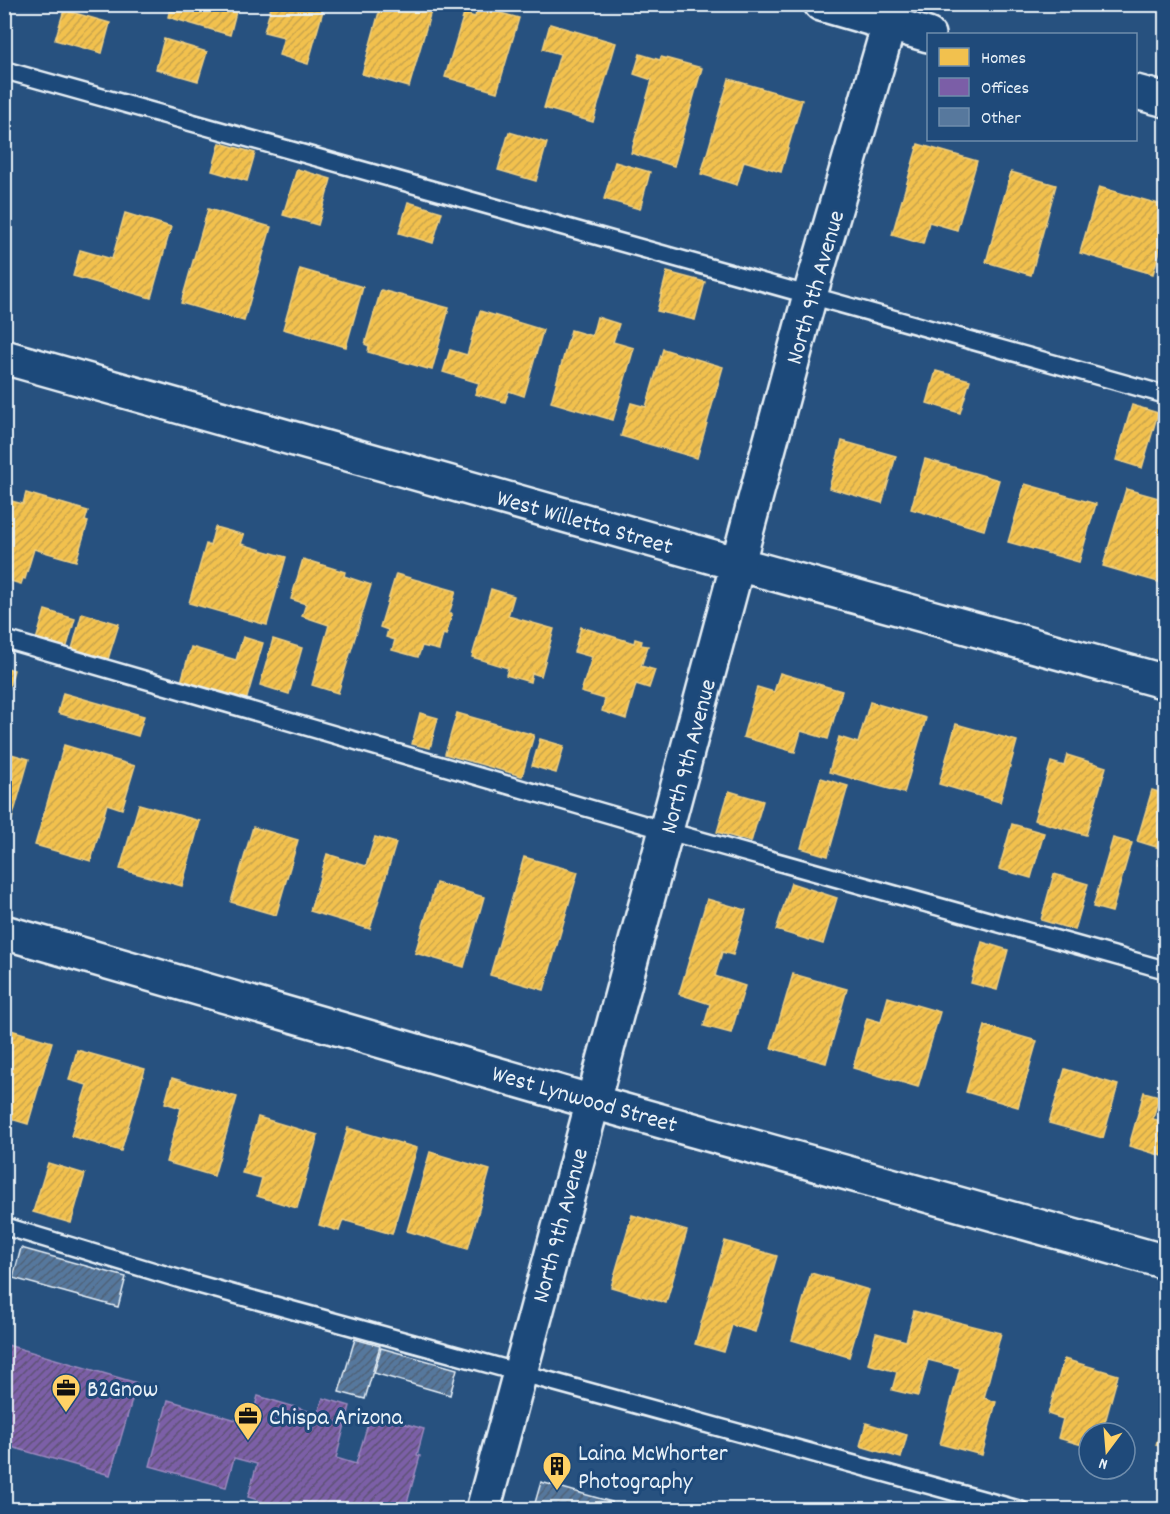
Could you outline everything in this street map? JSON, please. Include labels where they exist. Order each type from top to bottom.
[{"type":"street","points":[[821,4],[892,14],[927,33]]},
{"type":"street","name":"North 9th Avenue","points":[[483,1509],[810,295],[892,14]]},
{"type":"street","points":[[1137,92],[1166,100]]},
{"type":"street","name":"West Willetta Street","points":[[4,357],[1166,682]]},
{"type":"street","name":"West Lynwood Street","points":[[4,932],[593,1102],[1166,1262]]},
{"type":"lane","points":[[4,70],[1166,395]]},
{"type":"lane","points":[[4,639],[667,831],[1166,970]]},
{"type":"lane","points":[[4,1226],[186,1281],[1020,1509]]},
{"type":"building: Homes","points":[[171,4],[238,4],[230,35],[168,17]]},
{"type":"building: Homes","points":[[272,4],[330,4],[328,8],[324,7],[308,64],[279,55],[284,37],[264,32]]},
{"type":"building: Homes","points":[[378,4],[433,4],[409,87],[362,74],[381,5]]},
{"type":"building: Homes","points":[[477,9],[519,18],[497,92],[445,77],[464,14],[475,17]]},
{"type":"building: Homes","points":[[64,10],[110,23],[102,53],[55,40]]},
{"type":"building: Homes","points":[[550,24],[616,43],[593,122],[544,108],[560,54],[543,49]]},
{"type":"building: Homes","points":[[164,39],[207,52],[198,81],[156,69]]},
{"type":"building: Homes","points":[[640,54],[702,68],[674,166],[631,153],[652,80],[634,74]]},
{"type":"building: Homes","points":[[729,79],[802,100],[781,172],[744,161],[737,185],[701,174]]},
{"type":"building: Homes","points":[[509,132],[547,143],[536,181],[498,170]]},
{"type":"building: Homes","points":[[220,143],[255,153],[247,181],[212,171]]},
{"type":"building: Homes","points":[[918,144],[977,161],[957,230],[929,222],[923,244],[892,235]]},
{"type":"building: Homes","points":[[615,162],[650,172],[640,209],[604,199]]},
{"type":"building: Homes","points":[[297,169],[331,179],[318,225],[283,215]]},
{"type":"building: Homes","points":[[1011,172],[1056,185],[1031,275],[986,262]]},
{"type":"building: Homes","points":[[1099,187],[1166,206],[1166,230],[1153,274],[1080,253]]},
{"type":"building: Homes","points":[[408,202],[442,212],[433,243],[399,233]]},
{"type":"building: Homes","points":[[208,209],[271,227],[244,321],[181,303]]},
{"type":"building: Homes","points":[[125,213],[171,227],[151,298],[73,276],[80,250],[112,259]]},
{"type":"building: Homes","points":[[300,269],[363,287],[346,347],[283,329]]},
{"type":"building: Homes","points":[[667,272],[705,282],[695,320],[657,311]]},
{"type":"building: Homes","points":[[381,290],[449,308],[432,370],[368,352],[369,346],[365,344]]},
{"type":"building: Homes","points":[[480,311],[543,330],[524,396],[509,391],[505,402],[475,394],[479,383],[443,372],[450,350],[467,355]]},
{"type":"building: Homes","points":[[597,317],[619,324],[613,342],[634,348],[613,420],[551,402],[571,330],[592,336]]},
{"type":"building: Homes","points":[[663,349],[723,367],[697,458],[621,436],[631,403],[646,407]]},
{"type":"building: Homes","points":[[936,371],[970,380],[960,413],[927,403]]},
{"type":"building: Homes","points":[[1132,405],[1158,413],[1142,468],[1116,460]]},
{"type":"building: Homes","points":[[842,441],[896,456],[882,503],[829,488]]},
{"type":"building: Homes","points":[[925,459],[999,480],[984,530],[911,509]]},
{"type":"building: Homes","points":[[1025,484],[1096,504],[1079,562],[1008,542]]},
{"type":"building: Homes","points":[[1126,489],[1166,500],[1166,569],[1162,583],[1103,566]]},
{"type":"building: Homes","points":[[26,493],[88,511],[85,521],[88,522],[76,561],[34,549],[25,579],[23,578],[21,584],[4,579],[4,523],[11,501],[23,504]]},
{"type":"building: Homes","points":[[215,527],[244,535],[241,544],[286,557],[267,625],[189,603],[206,544],[210,546]]},
{"type":"building: Homes","points":[[303,559],[345,572],[344,576],[371,585],[338,693],[312,685],[329,625],[302,616],[306,604],[291,599]]},
{"type":"building: Homes","points":[[396,574],[456,591],[446,635],[443,634],[439,650],[422,646],[418,657],[392,650],[395,640],[386,637],[388,630],[380,627]]},
{"type":"building: Homes","points":[[491,589],[514,596],[508,616],[554,629],[541,676],[532,673],[530,682],[506,675],[508,668],[472,657]]},
{"type":"building: Homes","points":[[45,610],[75,619],[66,649],[36,640]]},
{"type":"building: Homes","points":[[82,613],[119,624],[108,659],[72,649]]},
{"type":"building: Homes","points":[[581,627],[634,643],[635,639],[642,641],[641,645],[648,646],[641,666],[655,670],[649,688],[636,684],[626,719],[602,711],[605,699],[581,692],[592,657],[574,652]]},
{"type":"building: Homes","points":[[243,637],[263,643],[246,701],[181,682],[191,647],[236,660]]},
{"type":"building: Homes","points":[[273,639],[302,648],[289,694],[260,685]]},
{"type":"building: Homes","points":[[4,667],[14,670],[4,705]]},
{"type":"building: Homes","points":[[780,673],[842,691],[828,739],[801,731],[795,752],[743,737],[757,687],[774,692]]},
{"type":"building: Homes","points":[[63,693],[144,716],[138,736],[58,713]]},
{"type":"building: Homes","points":[[870,702],[926,718],[904,793],[829,772],[839,737],[858,743]]},
{"type":"building: Homes","points":[[420,713],[438,718],[430,748],[412,744]]},
{"type":"building: Homes","points":[[457,713],[534,735],[522,776],[445,754]]},
{"type":"building: Homes","points":[[956,724],[1017,741],[1000,802],[939,784]]},
{"type":"building: Homes","points":[[540,739],[564,746],[556,773],[532,766]]},
{"type":"building: Homes","points":[[64,745],[135,766],[122,809],[107,804],[91,861],[35,845]]},
{"type":"building: Homes","points":[[4,752],[29,759],[6,840],[4,839]]},
{"type":"building: Homes","points":[[1067,755],[1106,767],[1086,835],[1034,820],[1051,762],[1064,766]]},
{"type":"building: Homes","points":[[821,778],[848,786],[828,856],[801,848]]},
{"type":"building: Homes","points":[[1152,790],[1166,794],[1166,867],[1159,865],[1163,849],[1137,841]]},
{"type":"building: Homes","points":[[729,791],[763,801],[751,842],[717,832]]},
{"type":"building: Homes","points":[[139,804],[200,821],[182,886],[120,869]]},
{"type":"building: Homes","points":[[1012,824],[1044,833],[1031,878],[999,869]]},
{"type":"building: Homes","points":[[253,827],[298,840],[276,915],[231,902]]},
{"type":"building: Homes","points":[[375,837],[396,843],[370,929],[310,911],[327,854],[366,866]]},
{"type":"building: Homes","points":[[1113,838],[1132,843],[1112,912],[1093,907]]},
{"type":"building: Homes","points":[[524,857],[578,872],[544,990],[490,975]]},
{"type":"building: Homes","points":[[1054,874],[1088,884],[1075,930],[1041,920]]},
{"type":"building: Homes","points":[[436,883],[484,897],[464,967],[415,953]]},
{"type":"building: Homes","points":[[791,883],[837,898],[823,944],[776,930]]},
{"type":"building: Homes","points":[[707,899],[746,910],[733,955],[722,952],[715,976],[745,986],[731,1033],[704,1026],[710,1004],[679,994]]},
{"type":"building: Homes","points":[[982,942],[1008,950],[997,990],[971,983]]},
{"type":"building: Homes","points":[[793,974],[847,989],[826,1063],[771,1048]]},
{"type":"building: Homes","points":[[888,997],[940,1012],[918,1087],[853,1068],[867,1018],[881,1022]]},
{"type":"building: Homes","points":[[985,1026],[1037,1041],[1018,1107],[966,1092]]},
{"type":"building: Homes","points":[[4,1028],[52,1042],[28,1124],[4,1117]]},
{"type":"building: Homes","points":[[1166,1028],[1166,1051],[1159,1049]]},
{"type":"building: Homes","points":[[77,1050],[145,1069],[121,1151],[71,1136],[87,1085],[69,1080]]},
{"type":"building: Homes","points":[[1065,1069],[1118,1085],[1103,1138],[1049,1123]]},
{"type":"building: Homes","points":[[172,1078],[237,1097],[214,1176],[166,1162],[181,1108],[165,1103]]},
{"type":"building: Homes","points":[[1144,1092],[1159,1096],[1153,1119],[1166,1122],[1166,1157],[1129,1146]]},
{"type":"building: Homes","points":[[258,1117],[318,1135],[297,1208],[257,1196],[262,1178],[242,1173]]},
{"type":"building: Homes","points":[[348,1128],[417,1148],[392,1234],[343,1220],[339,1231],[319,1225]]},
{"type":"building: Homes","points":[[430,1152],[490,1170],[468,1249],[407,1231]]},
{"type":"building: Homes","points":[[48,1163],[85,1174],[71,1223],[33,1212]]},
{"type":"building: Homes","points":[[632,1215],[687,1231],[666,1303],[611,1287]]},
{"type":"building: Homes","points":[[725,1241],[777,1256],[755,1332],[732,1325],[724,1352],[695,1344]]},
{"type":"building: Homes","points":[[811,1273],[869,1290],[849,1357],[792,1340]]},
{"type":"building: Homes","points":[[914,1311],[1001,1333],[984,1398],[996,1402],[982,1455],[940,1444],[960,1368],[928,1360],[918,1396],[892,1390],[897,1372],[868,1364],[876,1333],[906,1341]]},
{"type":"building: Homes","points":[[1064,1359],[1118,1375],[1105,1421],[1077,1421],[1077,1444],[1058,1438],[1063,1419],[1048,1414]]},
{"type":"building: Homes","points":[[1166,1411],[1166,1448],[1156,1445]]},
{"type":"building: Homes","points":[[866,1423],[907,1435],[901,1458],[860,1446]]},
{"type":"building: Offices","name":"B2Gnow","points":[[4,1344],[137,1383],[110,1475],[4,1445]]},
{"type":"building: Offices","name":"Chispa Arizona","points":[[258,1396],[318,1414],[323,1398],[350,1406],[336,1458],[356,1464],[371,1414],[424,1429],[417,1455],[420,1456],[405,1510],[291,1510],[248,1497],[257,1464],[234,1458],[226,1487],[150,1466],[168,1400],[250,1424]]},
{"type":"building: Other","points":[[21,1248],[126,1277],[118,1307],[13,1278]]},
{"type":"building: Other","points":[[355,1339],[380,1346],[365,1399],[339,1392]]},
{"type":"building: Other","points":[[381,1348],[457,1369],[450,1395],[374,1373]]},
{"type":"building: Other","name":"Laina McWhorter Photography","points":[[541,1482],[612,1502],[610,1510],[533,1510]]},
{"type":"place","name":"B2Gnow","points":[[66,1414]]},
{"type":"place","name":"Chispa Arizona","points":[[248,1442]]},
{"type":"place","name":"Laina McWhorter Photography","points":[[557,1492]]}]
